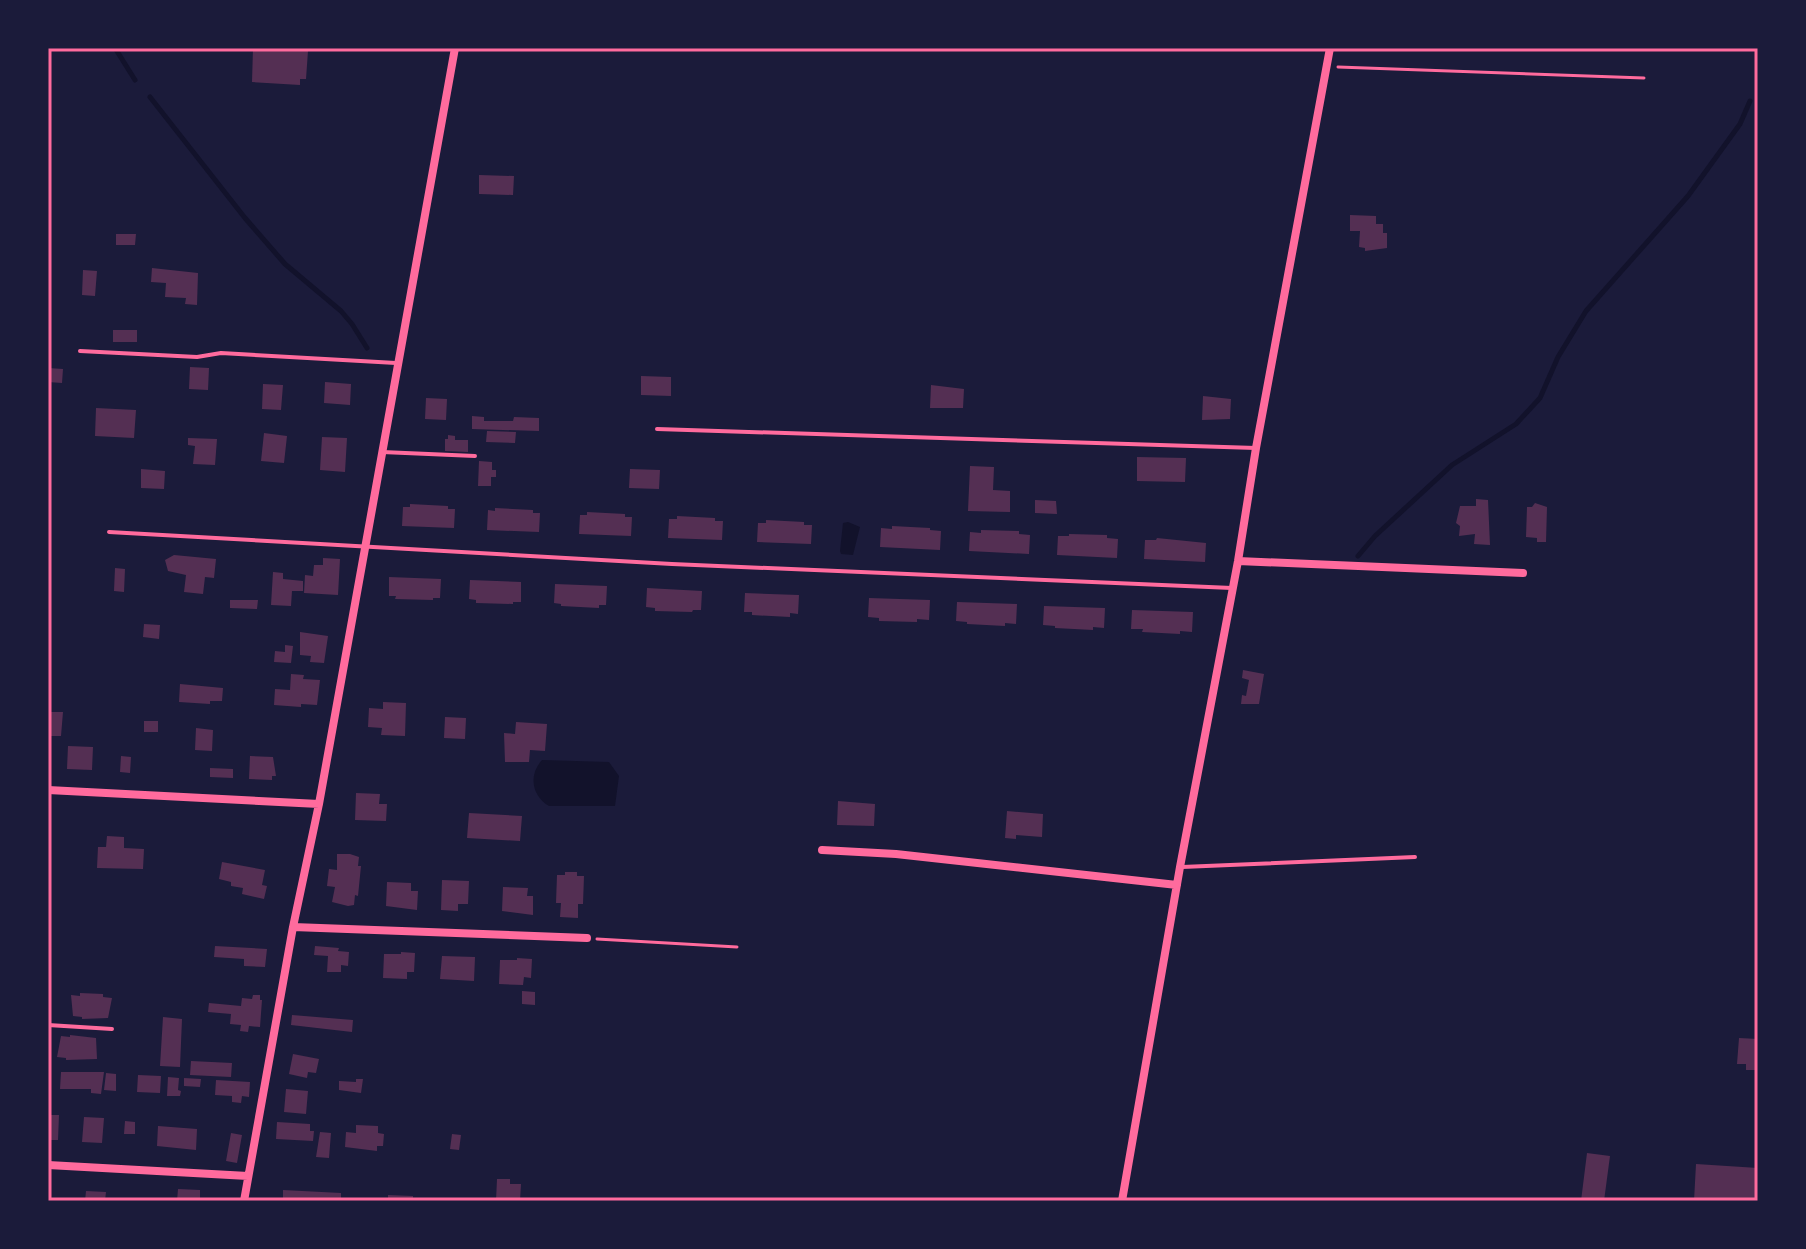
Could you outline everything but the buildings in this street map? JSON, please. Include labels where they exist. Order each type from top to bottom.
[{"type":"street","points":[[244,1201],[455,48]]},
{"type":"street","points":[[1122,1201],[1330,48]]},
{"type":"street","points":[[1238,561],[1523,573]]},
{"type":"street","points":[[48,790],[319,804]]},
{"type":"street","points":[[822,850],[896,854],[1177,885]]},
{"type":"street","points":[[293,927],[587,938]]},
{"type":"street","points":[[48,1165],[248,1176]]},
{"type":"lane","points":[[80,351],[197,357],[221,353],[399,363]]},
{"type":"lane","points":[[657,429],[1256,448]]},
{"type":"lane","points":[[381,452],[475,456]]},
{"type":"lane","points":[[109,532],[672,564],[1232,588]]},
{"type":"lane","points":[[1180,867],[1415,857]]},
{"type":"lane","points":[[48,1025],[112,1029]]},
{"type":"path","points":[[1326,67],[1644,78]]},
{"type":"path","points":[[587,938],[737,947]]},
{"type":"shaded area","points":[[843,523],[860,527],[853,555],[841,554],[840,551]]},
{"type":"shaded area","points":[[542,760],[609,762],[619,776],[615,806],[549,806],[539,797],[534,785],[535,772]]},
{"type":"waterway","points":[[115,48],[135,80]]},
{"type":"waterway","points":[[150,97],[245,218],[285,264],[341,311],[367,348]]},
{"type":"waterway","points":[[1358,556],[1375,536],[1452,465],[1516,424],[1540,398],[1558,357],[1586,311],[1688,196],[1740,124],[1750,101]]}]
